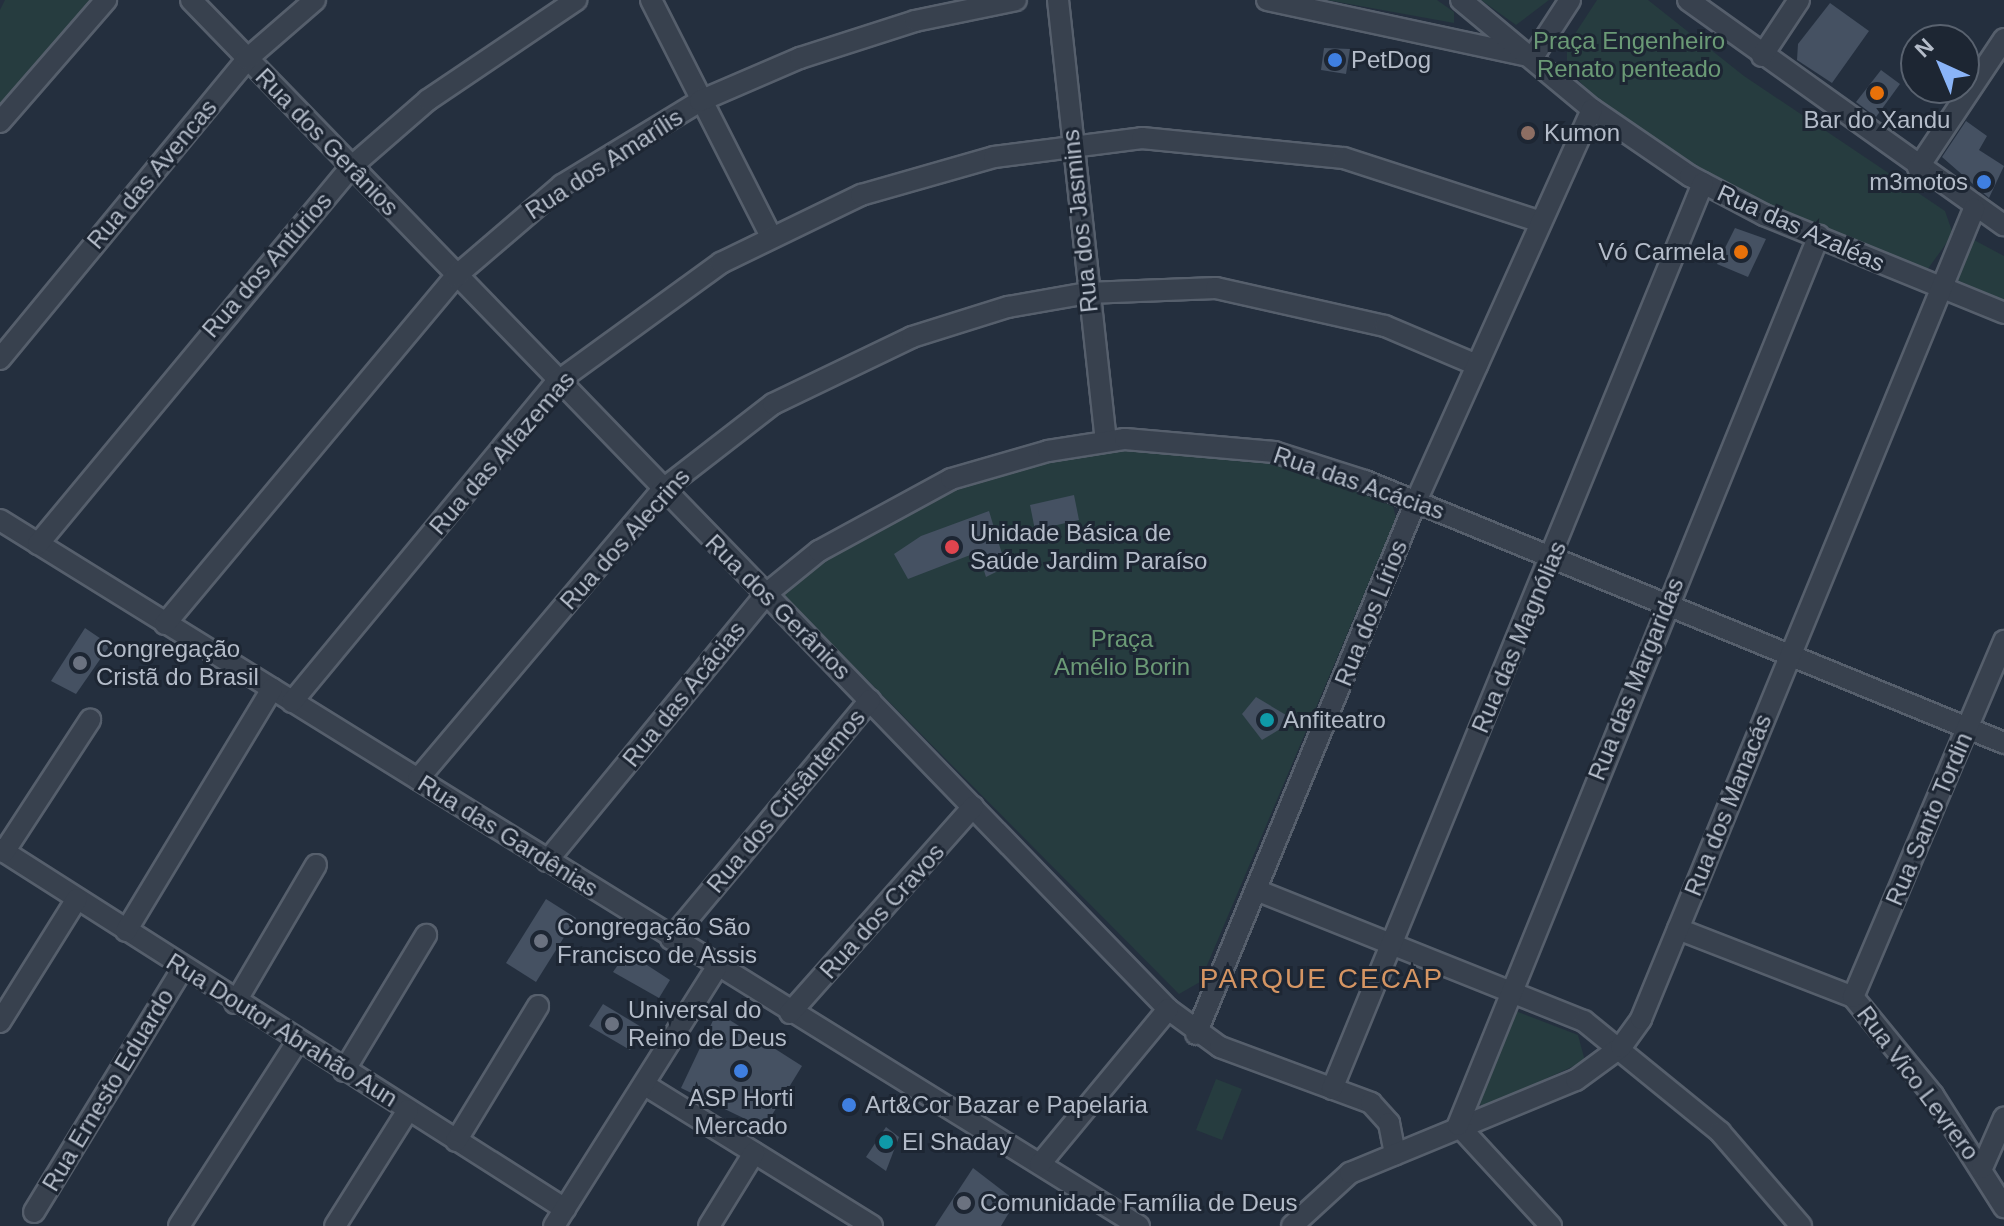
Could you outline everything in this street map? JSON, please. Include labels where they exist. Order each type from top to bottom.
[{"type":"street","points":[[0,122],[106,0]]},
{"type":"street","name":"Rua dos Gerânios","points":[[191,0],[557,382],[1168,1009],[1196,1034],[1383,1112],[1395,1154]]},
{"type":"street","name":"Rua das Avencas","points":[[0,359],[247,59],[315,0]]},
{"type":"street","name":"Rua dos Antúrios","points":[[38,544],[351,167],[439,91],[576,0]]},
{"type":"street","points":[[651,0],[770,235]]},
{"type":"street","name":"Rua dos Amarílis","points":[[165,624],[456,276],[562,185],[700,101],[859,37],[1016,0]]},
{"type":"street","name":"Rua dos Jasmins","points":[[1058,0],[1087,293],[1106,441]]},
{"type":"street","points":[[1271,0],[1533,57],[1570,0]]},
{"type":"street","name":"Rua das Azaléas","points":[[1461,0],[1592,109],[1703,183],[1938,289],[2004,313]]},
{"type":"street","points":[[1688,0],[1974,209],[2004,225]]},
{"type":"street","points":[[1762,56],[1799,0]]},
{"type":"street","points":[[1918,168],[2004,39]]},
{"type":"street","name":"Rua dos Lírios","points":[[1196,1034],[1417,499],[1538,221],[1592,109]]},
{"type":"street","name":"Rua das Alfazemas","points":[[292,702],[557,382],[663,300],[770,235],[924,175],[1071,144],[1142,138],[1344,158],[1538,221]]},
{"type":"street","name":"Rua das Magnólias","points":[[1332,1089],[1552,559],[1703,183]]},
{"type":"street","name":"Rua dos Manacás","points":[[1292,1226],[1326,1188],[1458,1125],[1576,1080],[1621,1047],[1641,1019],[1938,289],[1974,209]]},
{"type":"street","name":"Rua das Margaridas","points":[[1458,1125],[1510,989],[1819,235]]},
{"type":"street","name":"Rua dos Alecrins","points":[[418,779],[662,490],[722,439],[832,371],[1008,307],[1087,293],[1216,288],[1297,301],[1385,326],[1477,365]]},
{"type":"street","name":"Rua das Acácias","points":[[547,861],[766,594],[892,506],[951,479],[1106,441],[1203,441],[1274,452],[1417,499],[1552,559],[2004,743]]},
{"type":"street","name":"Rua das Gardênias","points":[[0,520],[418,779],[716,969],[1139,1226]]},
{"type":"street","name":"Rua Santo Tordin","points":[[1853,997],[2004,641]]},
{"type":"street","points":[[126,931],[272,689]]},
{"type":"street","name":"Rua dos Crisântemos","points":[[671,939],[870,700]]},
{"type":"street","points":[[2,850],[90,720]]},
{"type":"street","name":"Rua dos Cravos","points":[[790,1013],[973,807]]},
{"type":"street","name":"Rua Doutor Abrahão Aun","points":[[2,850],[235,1003],[456,1141],[560,1217]]},
{"type":"street","points":[[235,1003],[316,865]]},
{"type":"street","points":[[1256,890],[1393,941],[1584,1021],[1621,1047],[1720,1132],[1801,1226]]},
{"type":"street","points":[[0,1022],[77,899]]},
{"type":"street","name":"Rua Vico Levrero","points":[[1678,929],[1853,997],[1982,1168],[2004,1207]]},
{"type":"street","points":[[344,1071],[426,935]]},
{"type":"street","name":"Rua Ernesto Eduardo","points":[[34,1212],[183,968]]},
{"type":"street","points":[[560,1217],[716,969]]},
{"type":"street","points":[[456,1141],[538,1006]]},
{"type":"street","points":[[1040,1164],[1168,1009]]},
{"type":"street","points":[[179,1226],[297,1042]]},
{"type":"street","points":[[645,1085],[868,1225]]},
{"type":"street","points":[[335,1226],[408,1110]]},
{"type":"street","points":[[1982,1168],[2004,1118]]},
{"type":"street","points":[[1458,1125],[1551,1226]]},
{"type":"street","points":[[709,1226],[754,1153]]},
{"type":"green space","points":[[5,0],[92,0],[0,111],[0,10]]},
{"type":"green space","points":[[1327,0],[1437,0],[1454,12],[1454,23]]},
{"type":"green space","points":[[1481,0],[1549,0],[1516,25]]},
{"type":"green space","name":"Praça Engenheiro Renato penteado","points":[[1597,0],[1648,0],[1744,76],[1945,211],[1953,234],[1927,270],[1750,201],[1591,95],[1567,66],[1567,46]]},
{"type":"green space","points":[[1974,240],[2004,256],[2004,301],[1955,279]]},
{"type":"green space","name":"Praça Amélio Borin","points":[[1064,447],[1196,451],[1291,467],[1393,506],[1396,518],[1200,982],[1179,994],[784,596],[828,558],[926,497]]},
{"type":"green space","points":[[1513,1010],[1578,1035],[1585,1061],[1483,1107],[1475,1099]]},
{"type":"green space","points":[[1216,1079],[1242,1089],[1222,1140],[1196,1130]]},
{"type":"building","points":[[1830,3],[1869,31],[1832,83],[1797,60],[1798,44]]},
{"type":"building","name":"PetDog","points":[[1324,48],[1350,49],[1346,74],[1321,70]]},
{"type":"building","name":"Bar do Xandu","points":[[1881,70],[1900,84],[1876,117],[1856,102]]},
{"type":"building","points":[[1966,121],[1987,136],[1979,150],[2004,166],[1989,198],[1942,157]]},
{"type":"building","name":"Vó Carmela","points":[[1735,228],[1766,239],[1748,277],[1717,264]]},
{"type":"building","points":[[1074,495],[1079,520],[1035,530],[1030,505]]},
{"type":"building","name":"Unidade Básica de Saúde Jardim Paraíso","points":[[989,511],[1006,567],[986,577],[978,552],[908,579],[894,554],[921,536]]},
{"type":"building","name":"Congregação Cristã do Brasil","points":[[85,628],[110,645],[76,694],[51,681]]},
{"type":"building","name":"Anfiteatro","points":[[1256,697],[1286,715],[1285,726],[1262,740],[1242,714]]},
{"type":"building","name":"Congregação São Francisco de Assis","points":[[546,899],[576,918],[536,982],[506,963]]},
{"type":"building","points":[[627,952],[670,980],[659,998],[613,972]]},
{"type":"building","name":"Universal do Reino de Deus","points":[[603,1004],[643,1028],[630,1050],[589,1026]]},
{"type":"building","name":"ASP Horti Mercado","points":[[717,1012],[802,1066],[764,1128],[681,1088]]},
{"type":"building","name":"El Shaday","points":[[886,1127],[899,1137],[886,1171],[866,1157]]},
{"type":"building","points":[[973,1168],[1016,1201],[1001,1226],[935,1226]]},
{"type":"place","name":"PetDog","points":[[1335,60]]},
{"type":"place","name":"Bar do Xandu","points":[[1877,93]]},
{"type":"place","name":"Kumon","points":[[1528,133]]},
{"type":"place","name":"m3motos","points":[[1984,182]]},
{"type":"place","name":"Vó Carmela","points":[[1741,252]]},
{"type":"place","name":"Unidade Básica de Saúde Jardim Paraíso","points":[[952,547]]},
{"type":"place","name":"Congregação Cristã do Brasil","points":[[80,663]]},
{"type":"place","name":"Anfiteatro","points":[[1267,720]]},
{"type":"place","name":"Congregação São Francisco de Assis","points":[[541,941]]},
{"type":"place","name":"Universal do Reino de Deus","points":[[612,1024]]},
{"type":"place","name":"ASP Horti Mercado","points":[[741,1071]]},
{"type":"place","name":"Art&Cor Bazar e Papelaria","points":[[849,1105]]},
{"type":"place","name":"El Shaday","points":[[886,1142]]},
{"type":"place","name":"Comunidade Família de Deus","points":[[964,1203]]},
{"type":"district","name":"PARQUE CECAP","points":[[1322,979]]}]
